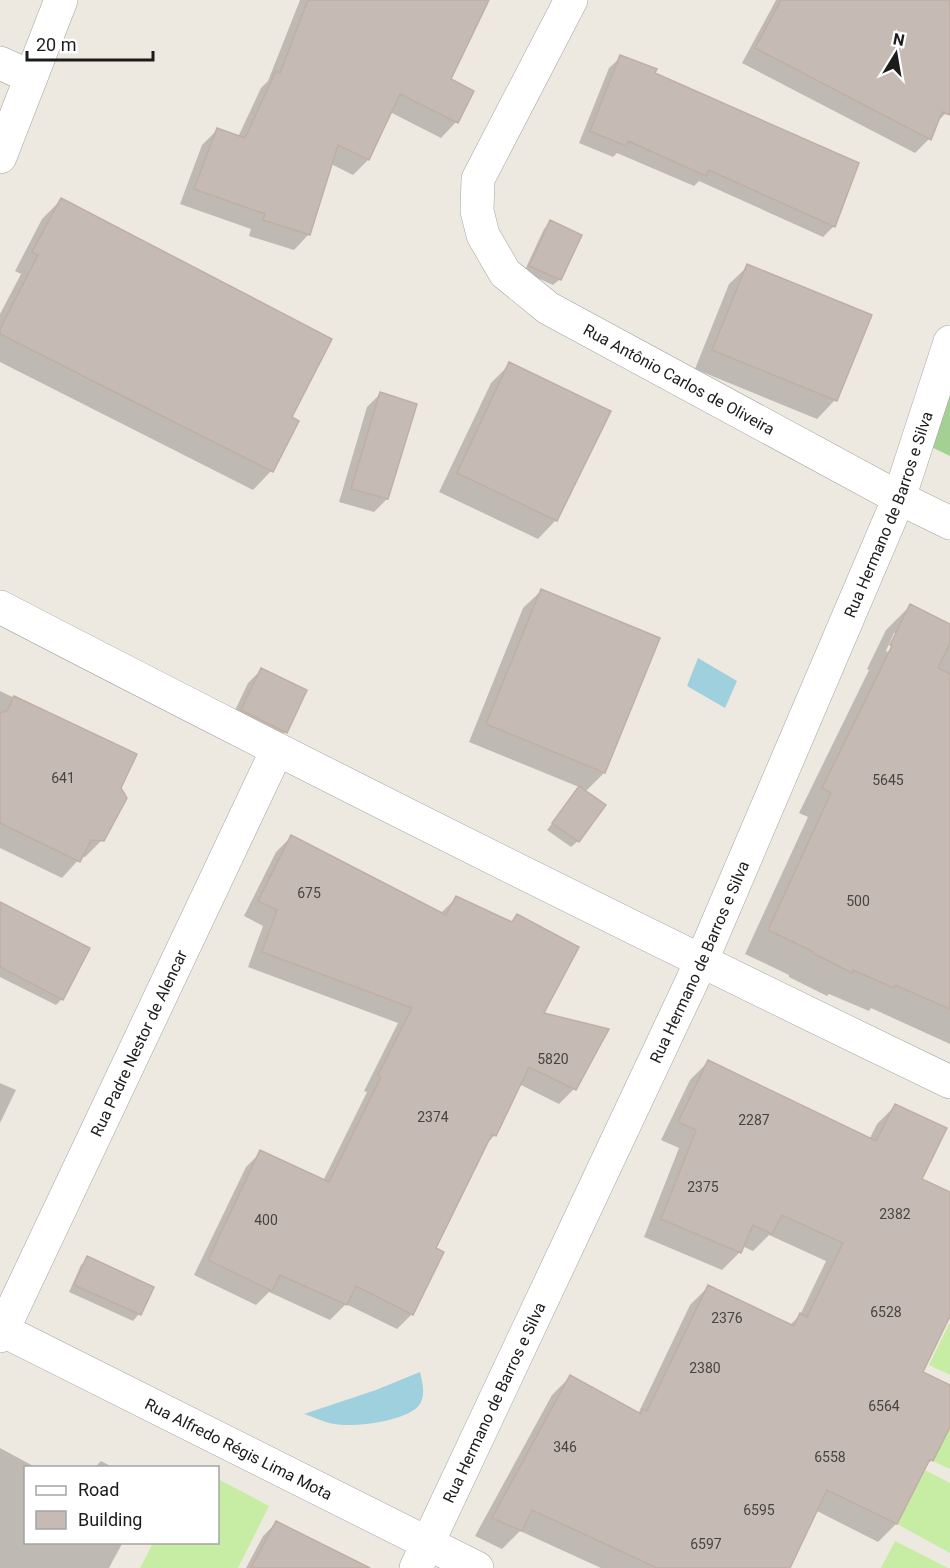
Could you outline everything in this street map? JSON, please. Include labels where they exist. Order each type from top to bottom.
[{"type":"street","points":[[0,157],[62,0]]},
{"type":"street","name":"Rua Antônio Carlos de Oliveira","points":[[571,0],[478,179],[477,211],[483,235],[505,273],[548,308],[950,523]]},
{"type":"street","points":[[0,63],[31,77]]},
{"type":"street","name":"Rua Hermano de Barros e Silva","points":[[422,1556],[701,962],[900,498],[950,342]]},
{"type":"street","points":[[0,607],[277,750],[701,962],[950,1082]]},
{"type":"street","name":"Rua Padre Nestor de Alencar","points":[[1,1332],[277,750]]},
{"type":"street","name":"Rua Alfredo Régis Lima Mota","points":[[1,1332],[422,1556],[477,1568]]},
{"type":"green space","points":[[950,371],[950,456],[925,444]]},
{"type":"green space","points":[[950,1322],[950,1375],[929,1365]]},
{"type":"green space","points":[[950,1427],[950,1469],[933,1461]]},
{"type":"green space","points":[[925,1470],[950,1483],[950,1553],[897,1524]]},
{"type":"green space","points":[[219,1480],[269,1506],[238,1568],[140,1568],[152,1544],[219,1544]]},
{"type":"green space","points":[[895,1541],[948,1568],[881,1568]]},
{"type":"water","points":[[698,658],[737,681],[725,708],[687,686]]},
{"type":"water","points":[[420,1372],[423,1388],[422,1400],[414,1410],[405,1415],[380,1422],[344,1425],[304,1414],[376,1390]]},
{"type":"building","points":[[308,0],[489,0],[451,79],[474,91],[458,123],[400,94],[369,160],[338,145],[310,235],[263,220],[265,214],[194,189],[217,128],[245,138],[276,71],[280,73]]},
{"type":"building","points":[[781,0],[950,0],[950,115],[942,112],[931,140],[755,48]]},
{"type":"building","points":[[620,55],[657,69],[655,73],[859,163],[835,227],[709,170],[706,176],[628,141],[626,146],[590,131]]},
{"type":"building","points":[[61,198],[332,339],[292,417],[299,421],[273,472],[0,334],[0,329],[38,255],[32,252]]},
{"type":"building","points":[[550,220],[582,235],[561,280],[529,266]]},
{"type":"building","points":[[747,264],[872,315],[837,401],[712,350]]},
{"type":"building","points":[[509,362],[611,411],[557,521],[457,473]]},
{"type":"building","points":[[380,392],[417,404],[388,499],[351,489]]},
{"type":"building","points":[[541,589],[660,638],[605,773],[486,724]]},
{"type":"building","points":[[910,604],[950,624],[950,643],[938,668],[950,674],[950,1009],[895,985],[894,988],[853,970],[852,973],[768,930],[831,793],[822,788],[892,646],[890,645]]},
{"type":"building","points":[[261,668],[307,690],[287,733],[241,710]]},
{"type":"building","points":[[14,696],[137,754],[121,788],[127,798],[104,841],[91,840],[80,862],[0,823],[0,713],[7,711]]},
{"type":"building","points":[[579,786],[606,805],[579,842],[552,823]]},
{"type":"building","points":[[291,835],[446,915],[456,896],[512,922],[517,914],[579,947],[544,1013],[609,1029],[576,1090],[529,1067],[496,1136],[492,1134],[436,1248],[444,1252],[413,1315],[356,1286],[347,1305],[280,1275],[272,1291],[208,1260],[260,1150],[329,1182],[381,1077],[378,1075],[412,1008],[262,952],[277,910],[258,901]]},
{"type":"building","points":[[0,902],[90,948],[63,1000],[0,967]]},
{"type":"building","points":[[708,1060],[876,1141],[895,1104],[947,1128],[922,1179],[950,1192],[950,1316],[923,1372],[950,1385],[950,1427],[933,1461],[930,1459],[897,1524],[827,1490],[790,1568],[657,1568],[532,1510],[522,1531],[492,1518],[570,1375],[641,1414],[643,1409],[647,1411],[708,1285],[794,1326],[800,1313],[807,1317],[843,1243],[782,1215],[772,1234],[753,1225],[741,1253],[661,1219],[696,1130],[678,1122]]},
{"type":"building","points":[[87,1256],[154,1287],[141,1315],[74,1285]]},
{"type":"building","points":[[276,1521],[370,1568],[251,1568]]}]
